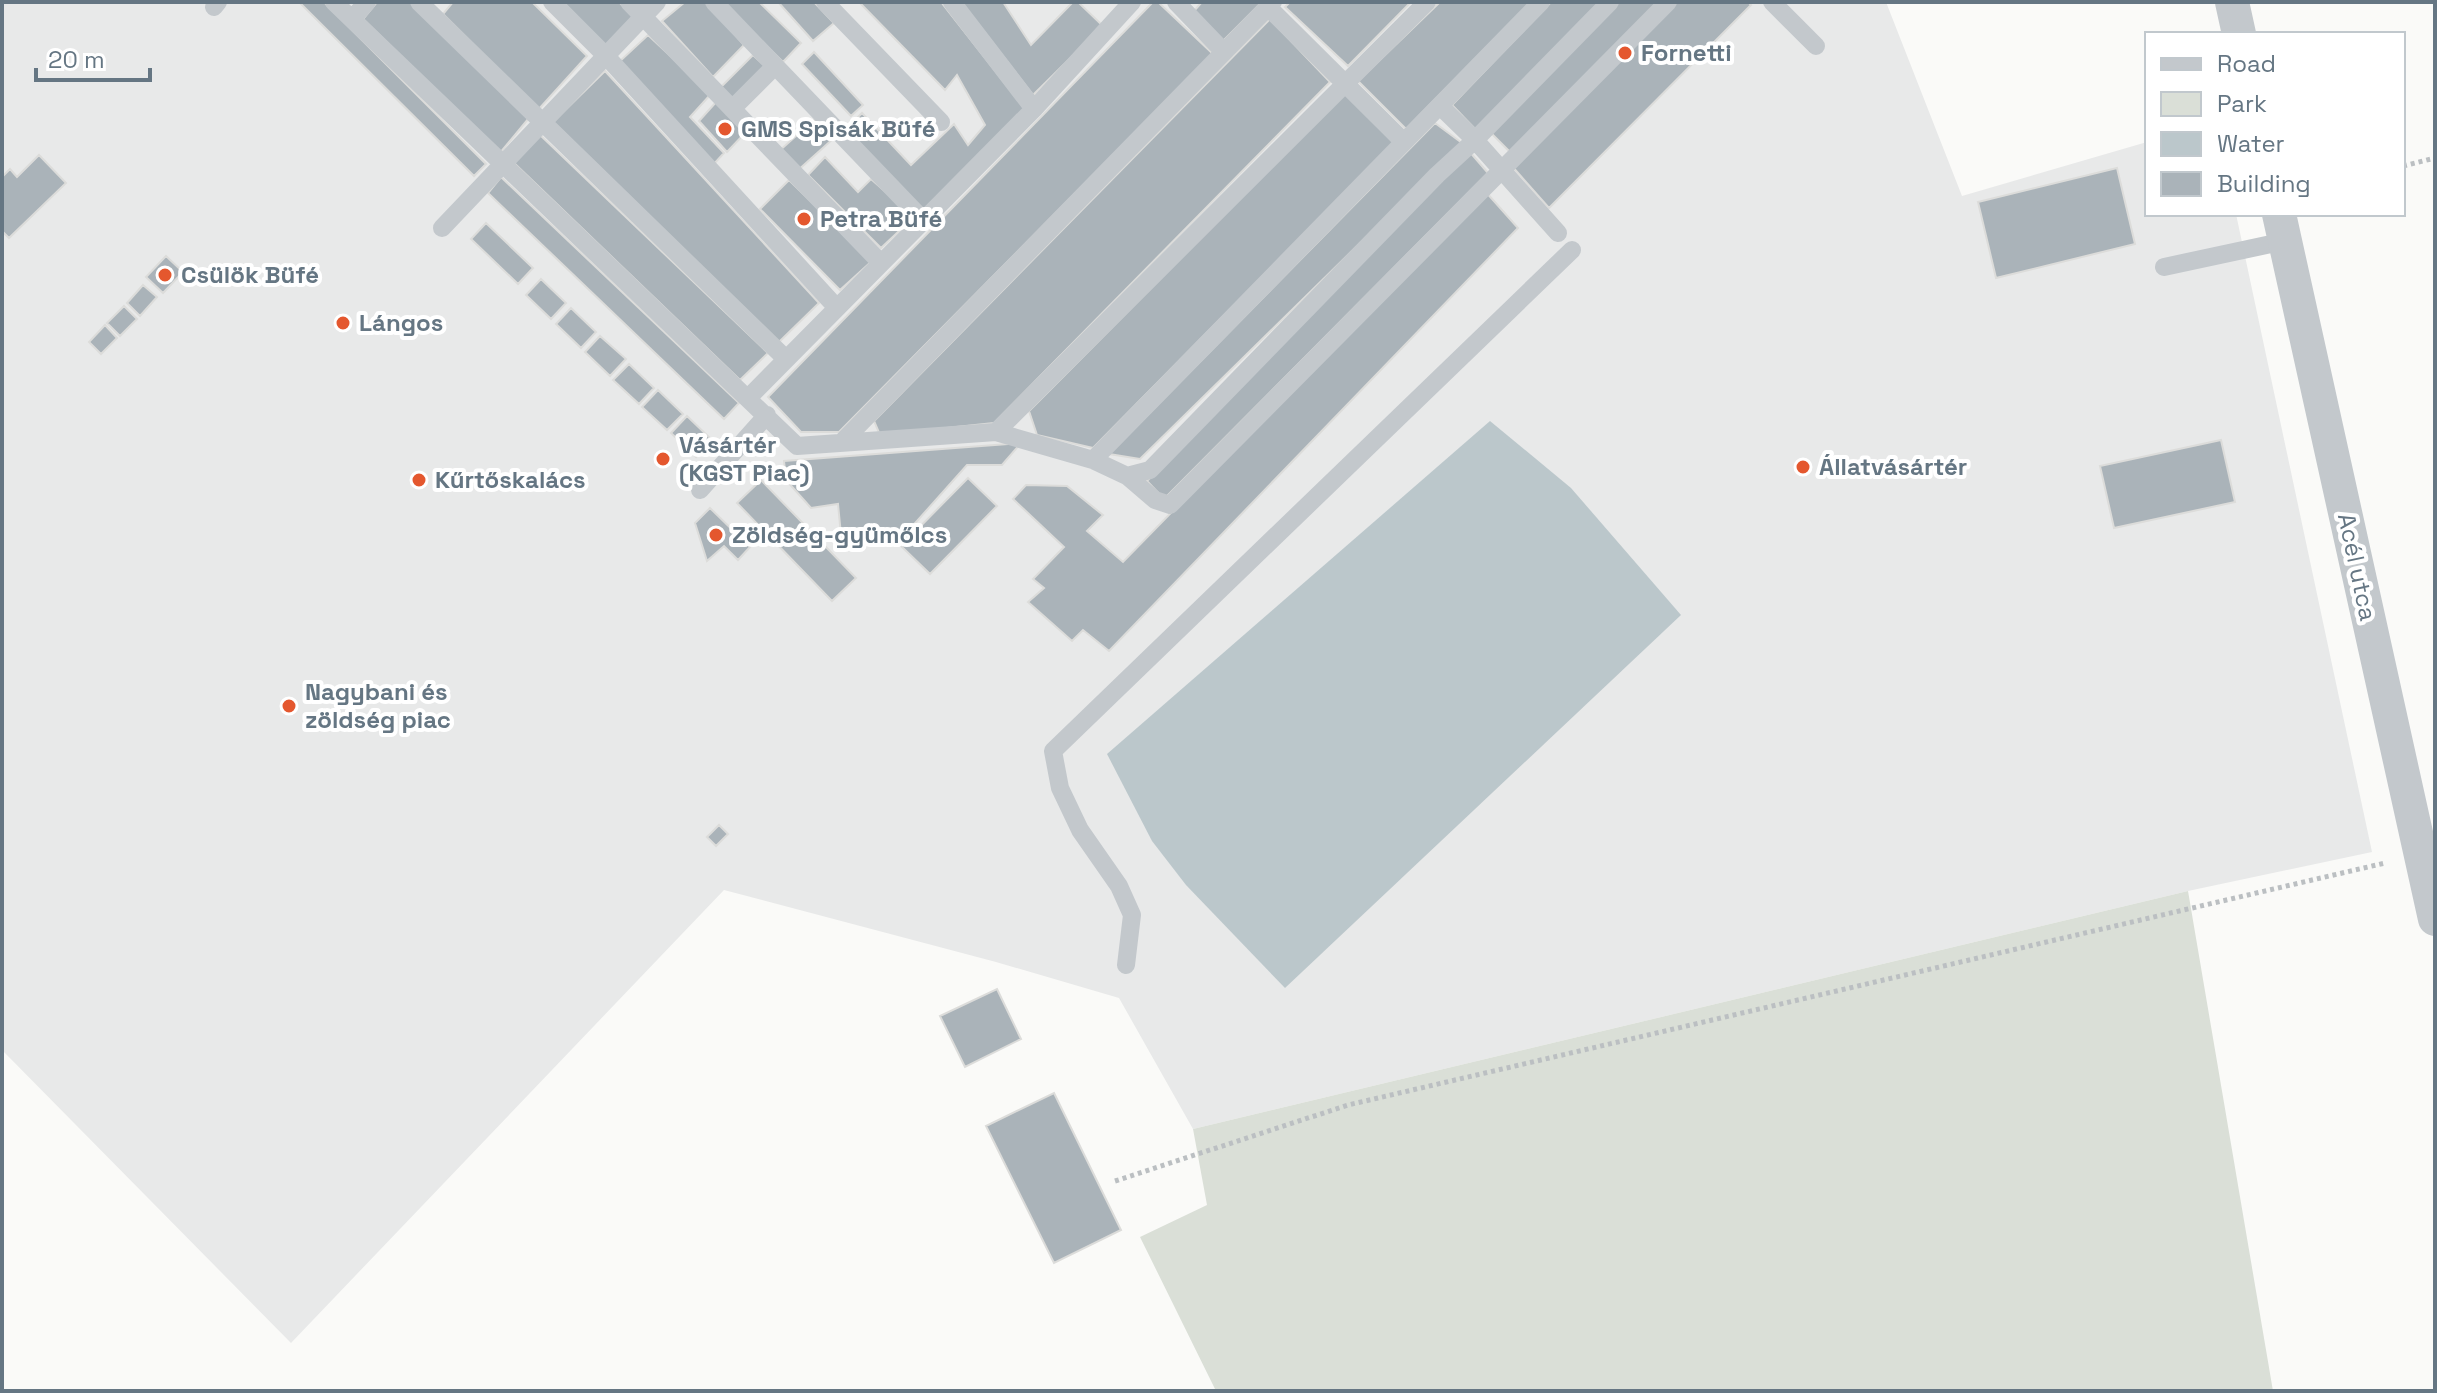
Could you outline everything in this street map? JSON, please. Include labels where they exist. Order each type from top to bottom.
[{"type":"street","points":[[2232,2],[2239,32]]},
{"type":"street","name":"Acél utca","points":[[2282,228],[2435,919]]},
{"type":"lane","points":[[334,2],[797,446],[996,432],[1093,460],[1127,476],[1155,500],[1170,505],[1668,2]]},
{"type":"lane","points":[[352,19],[367,2]]},
{"type":"lane","points":[[552,2],[606,56],[837,308]]},
{"type":"lane","points":[[629,2],[881,263]]},
{"type":"lane","points":[[442,228],[657,2]]},
{"type":"lane","points":[[714,2],[923,220]]},
{"type":"lane","points":[[825,2],[941,122]]},
{"type":"lane","points":[[952,2],[1034,109]]},
{"type":"lane","points":[[748,398],[1034,109],[1132,2]]},
{"type":"lane","points":[[996,432],[1427,2]]},
{"type":"lane","points":[[1093,460],[1541,2]]},
{"type":"lane","points":[[1127,476],[1150,470],[1610,2]]},
{"type":"lane","points":[[1772,2],[1816,46]]},
{"type":"lane","points":[[1181,4],[1224,52]]},
{"type":"lane","points":[[841,443],[1271,4],[1404,142]]},
{"type":"lane","points":[[429,6],[542,122],[786,359]]},
{"type":"lane","points":[[732,109],[775,66]]},
{"type":"lane","points":[[1440,106],[1475,140],[1558,233]]},
{"type":"lane","points":[[2164,267],[2282,228]]},
{"type":"lane","points":[[1126,965],[1132,915],[1119,886],[1080,830],[1060,788],[1053,751],[1572,250]]},
{"type":"lane","points":[[700,490],[767,415]]},
{"type":"path","points":[[2405,166],[2435,158]]},
{"type":"path","points":[[1115,1181],[1348,1105],[2395,860],[2420,851]]},
{"type":"shaded area","points":[[2,2],[1886,2],[1962,196],[2145,143],[2145,216],[2236,216],[2372,852],[2188,891],[1193,1129],[1119,998],[724,890],[291,1343],[2,1050]]},
{"type":"green space","points":[[2188,891],[2273,1391],[1216,1391],[1140,1237],[1207,1205],[1193,1129]]},
{"type":"water","points":[[1490,421],[1571,488],[1681,615],[1285,988],[1186,885],[1152,841],[1107,754]]},
{"type":"building","points":[[299,2],[324,2],[486,164],[474,176]]},
{"type":"building","points":[[377,2],[411,2],[529,118],[500,153],[363,19]]},
{"type":"building","points":[[453,2],[532,2],[587,56],[538,110],[443,14]]},
{"type":"building","points":[[563,2],[619,2],[634,17],[605,47]]},
{"type":"building","points":[[685,2],[707,2],[744,45],[713,77],[662,21]]},
{"type":"building","points":[[722,2],[759,2],[801,43],[783,62]]},
{"type":"building","points":[[778,2],[814,2],[834,23],[813,41]]},
{"type":"building","points":[[859,2],[941,2],[1026,110],[922,211],[846,129],[862,113],[911,165],[954,124],[968,145],[985,125],[957,75],[945,90]]},
{"type":"building","points":[[961,2],[1003,2],[1031,45],[1073,2],[1078,2],[1103,26],[1033,95]]},
{"type":"building","points":[[1153,2],[1158,2],[1213,54],[839,432],[801,432],[768,397]]},
{"type":"building","points":[[1202,2],[1262,2],[1222,42],[1193,12]]},
{"type":"building","points":[[1290,2],[1411,2],[1348,66],[1285,7]]},
{"type":"building","points":[[1440,2],[1531,2],[1406,129],[1358,81]]},
{"type":"building","points":[[1551,2],[1603,2],[1476,130],[1452,105]]},
{"type":"building","points":[[1613,2],[1661,2],[1512,154],[1487,129]]},
{"type":"building","points":[[1672,2],[1748,2],[1751,5],[1549,208],[1511,165]]},
{"type":"building","points":[[1270,19],[1330,82],[994,423],[880,435],[874,421]]},
{"type":"building","points":[[648,35],[711,94],[690,117],[724,153],[713,165],[619,62]]},
{"type":"building","points":[[814,52],[863,105],[851,116],[802,64]]},
{"type":"building","points":[[753,55],[766,67],[731,102],[719,89]]},
{"type":"building","points":[[605,71],[819,303],[779,342],[553,122]]},
{"type":"building","points":[[1345,93],[1394,143],[1093,448],[1037,435],[1029,411]]},
{"type":"building","points":[[717,101],[747,131],[727,152],[699,121]]},
{"type":"building","points":[[815,119],[834,138],[796,172],[778,152]]},
{"type":"building","points":[[1435,123],[1462,143],[1140,459],[1109,454]]},
{"type":"building","points":[[538,133],[768,353],[740,380],[513,162]]},
{"type":"building","points":[[1469,151],[1488,173],[1164,499],[1147,481]]},
{"type":"building","points":[[39,155],[66,183],[9,238],[2,231],[2,177],[10,169],[17,177]]},
{"type":"building","points":[[825,157],[858,192],[871,179],[914,217],[881,248],[808,175]]},
{"type":"building","points":[[2117,168],[2135,244],[1996,278],[1978,202]]},
{"type":"building","points":[[501,177],[739,403],[724,419],[488,193]]},
{"type":"building","points":[[789,180],[872,261],[840,290],[760,209]]},
{"type":"building","points":[[1485,191],[1518,228],[1109,651],[1083,630],[1072,641],[1028,602],[1044,588],[1033,579],[1064,547],[1013,499],[1026,485],[1067,486],[1103,515],[1087,531],[1123,562]]},
{"type":"building","points":[[486,223],[533,268],[518,284],[471,239]]},
{"type":"building","points":[[166,256],[183,272],[163,293],[146,277]]},
{"type":"building","points":[[541,279],[566,303],[551,319],[526,295]]},
{"type":"building","points":[[143,285],[157,297],[140,316],[127,303]]},
{"type":"building","points":[[124,306],[137,319],[120,336],[107,323]]},
{"type":"building","points":[[571,308],[596,332],[581,348],[556,324]]},
{"type":"building","points":[[105,325],[117,338],[101,354],[89,342]]},
{"type":"building","points":[[600,336],[626,359],[610,376],[585,352]]},
{"type":"building","points":[[629,364],[654,388],[639,404],[613,380]]},
{"type":"building","points":[[658,390],[683,414],[667,430],[642,407]]},
{"type":"building","points":[[687,416],[712,440],[696,457],[671,433]]},
{"type":"building","points":[[2221,440],[2235,502],[2114,528],[2100,466]]},
{"type":"building","points":[[1021,443],[1002,465],[967,465],[909,530],[841,535],[838,504],[811,508],[786,480],[784,461]]},
{"type":"building","points":[[968,478],[997,506],[930,574],[901,546]]},
{"type":"building","points":[[761,480],[856,578],[832,601],[737,503]]},
{"type":"building","points":[[710,508],[750,547],[738,560],[724,546],[707,561],[695,523]]},
{"type":"building","points":[[719,825],[728,834],[716,846],[707,837]]},
{"type":"building","points":[[997,989],[1021,1039],[965,1067],[940,1016]]},
{"type":"building","points":[[1054,1093],[1121,1230],[1054,1263],[986,1126]]},
{"type":"place","name":"Fornetti","points":[[1625,53]]},
{"type":"place","name":"GMS Spisák Büfé","points":[[725,129]]},
{"type":"place","name":"Petra Büfé","points":[[804,219]]},
{"type":"place","name":"Csülök Büfé","points":[[165,275]]},
{"type":"place","name":"Lángos","points":[[343,323]]},
{"type":"place","name":"Vásártér (KGST Piac)","points":[[663,459]]},
{"type":"place","name":"Állatvásártér","points":[[1803,467]]},
{"type":"place","name":"Kűrtőskalács","points":[[419,480]]},
{"type":"place","name":"Zöldség-gyümőlcs","points":[[716,535]]},
{"type":"place","name":"Nagybani és zöldség piac","points":[[289,706]]}]
